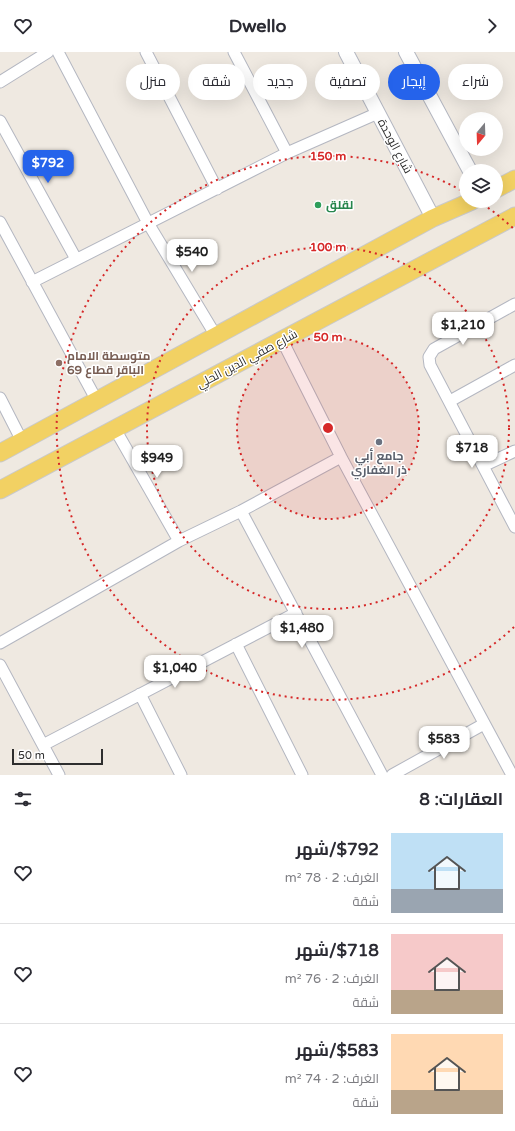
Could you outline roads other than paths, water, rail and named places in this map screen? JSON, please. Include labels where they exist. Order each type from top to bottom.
[{"type":"main road","points":[[503,185],[515,179]]},
{"type":"main road","points":[[0,453],[433,218],[459,207]]},
{"type":"main road","name":"شارع صفي الدين الحلي","points":[[0,490],[515,216]]},
{"type":"street","points":[[0,82],[48,52]]},
{"type":"street","points":[[58,52],[148,223],[216,336]]},
{"type":"street","points":[[146,52],[217,189]]},
{"type":"street","points":[[234,52],[287,153]]},
{"type":"street","name":"شارع الوحدة","points":[[346,52],[433,218]]},
{"type":"street","points":[[406,52],[466,164]]},
{"type":"street","points":[[32,282],[287,153],[378,113]]},
{"type":"street","points":[[0,120],[76,259]]},
{"type":"street","points":[[0,222],[97,401]]},
{"type":"street","points":[[515,304],[434,349],[429,357],[430,365],[515,527]]},
{"type":"street","points":[[282,340],[342,457],[512,775]]},
{"type":"street","points":[[450,401],[515,365]]},
{"type":"street","points":[[0,398],[22,441]]},
{"type":"street","points":[[115,429],[179,541]]},
{"type":"street","points":[[483,466],[515,451]]},
{"type":"street","points":[[0,643],[179,541],[241,511],[342,457]]},
{"type":"street","points":[[241,511],[382,775]]},
{"type":"street","points":[[43,745],[296,613]]},
{"type":"street","points":[[236,644],[302,775]]},
{"type":"street","points":[[0,665],[59,775]]},
{"type":"street","points":[[140,694],[181,775]]},
{"type":"street","points":[[392,775],[484,724]]},
{"type":"place","name":"لقلق","points":[[318,205]]},
{"type":"place","name":"متوسطة الامام الباقر قطاع 69","points":[[59,363]]},
{"type":"place","name":"جامع أبي ذر الغفاري","points":[[379,442]]}]
